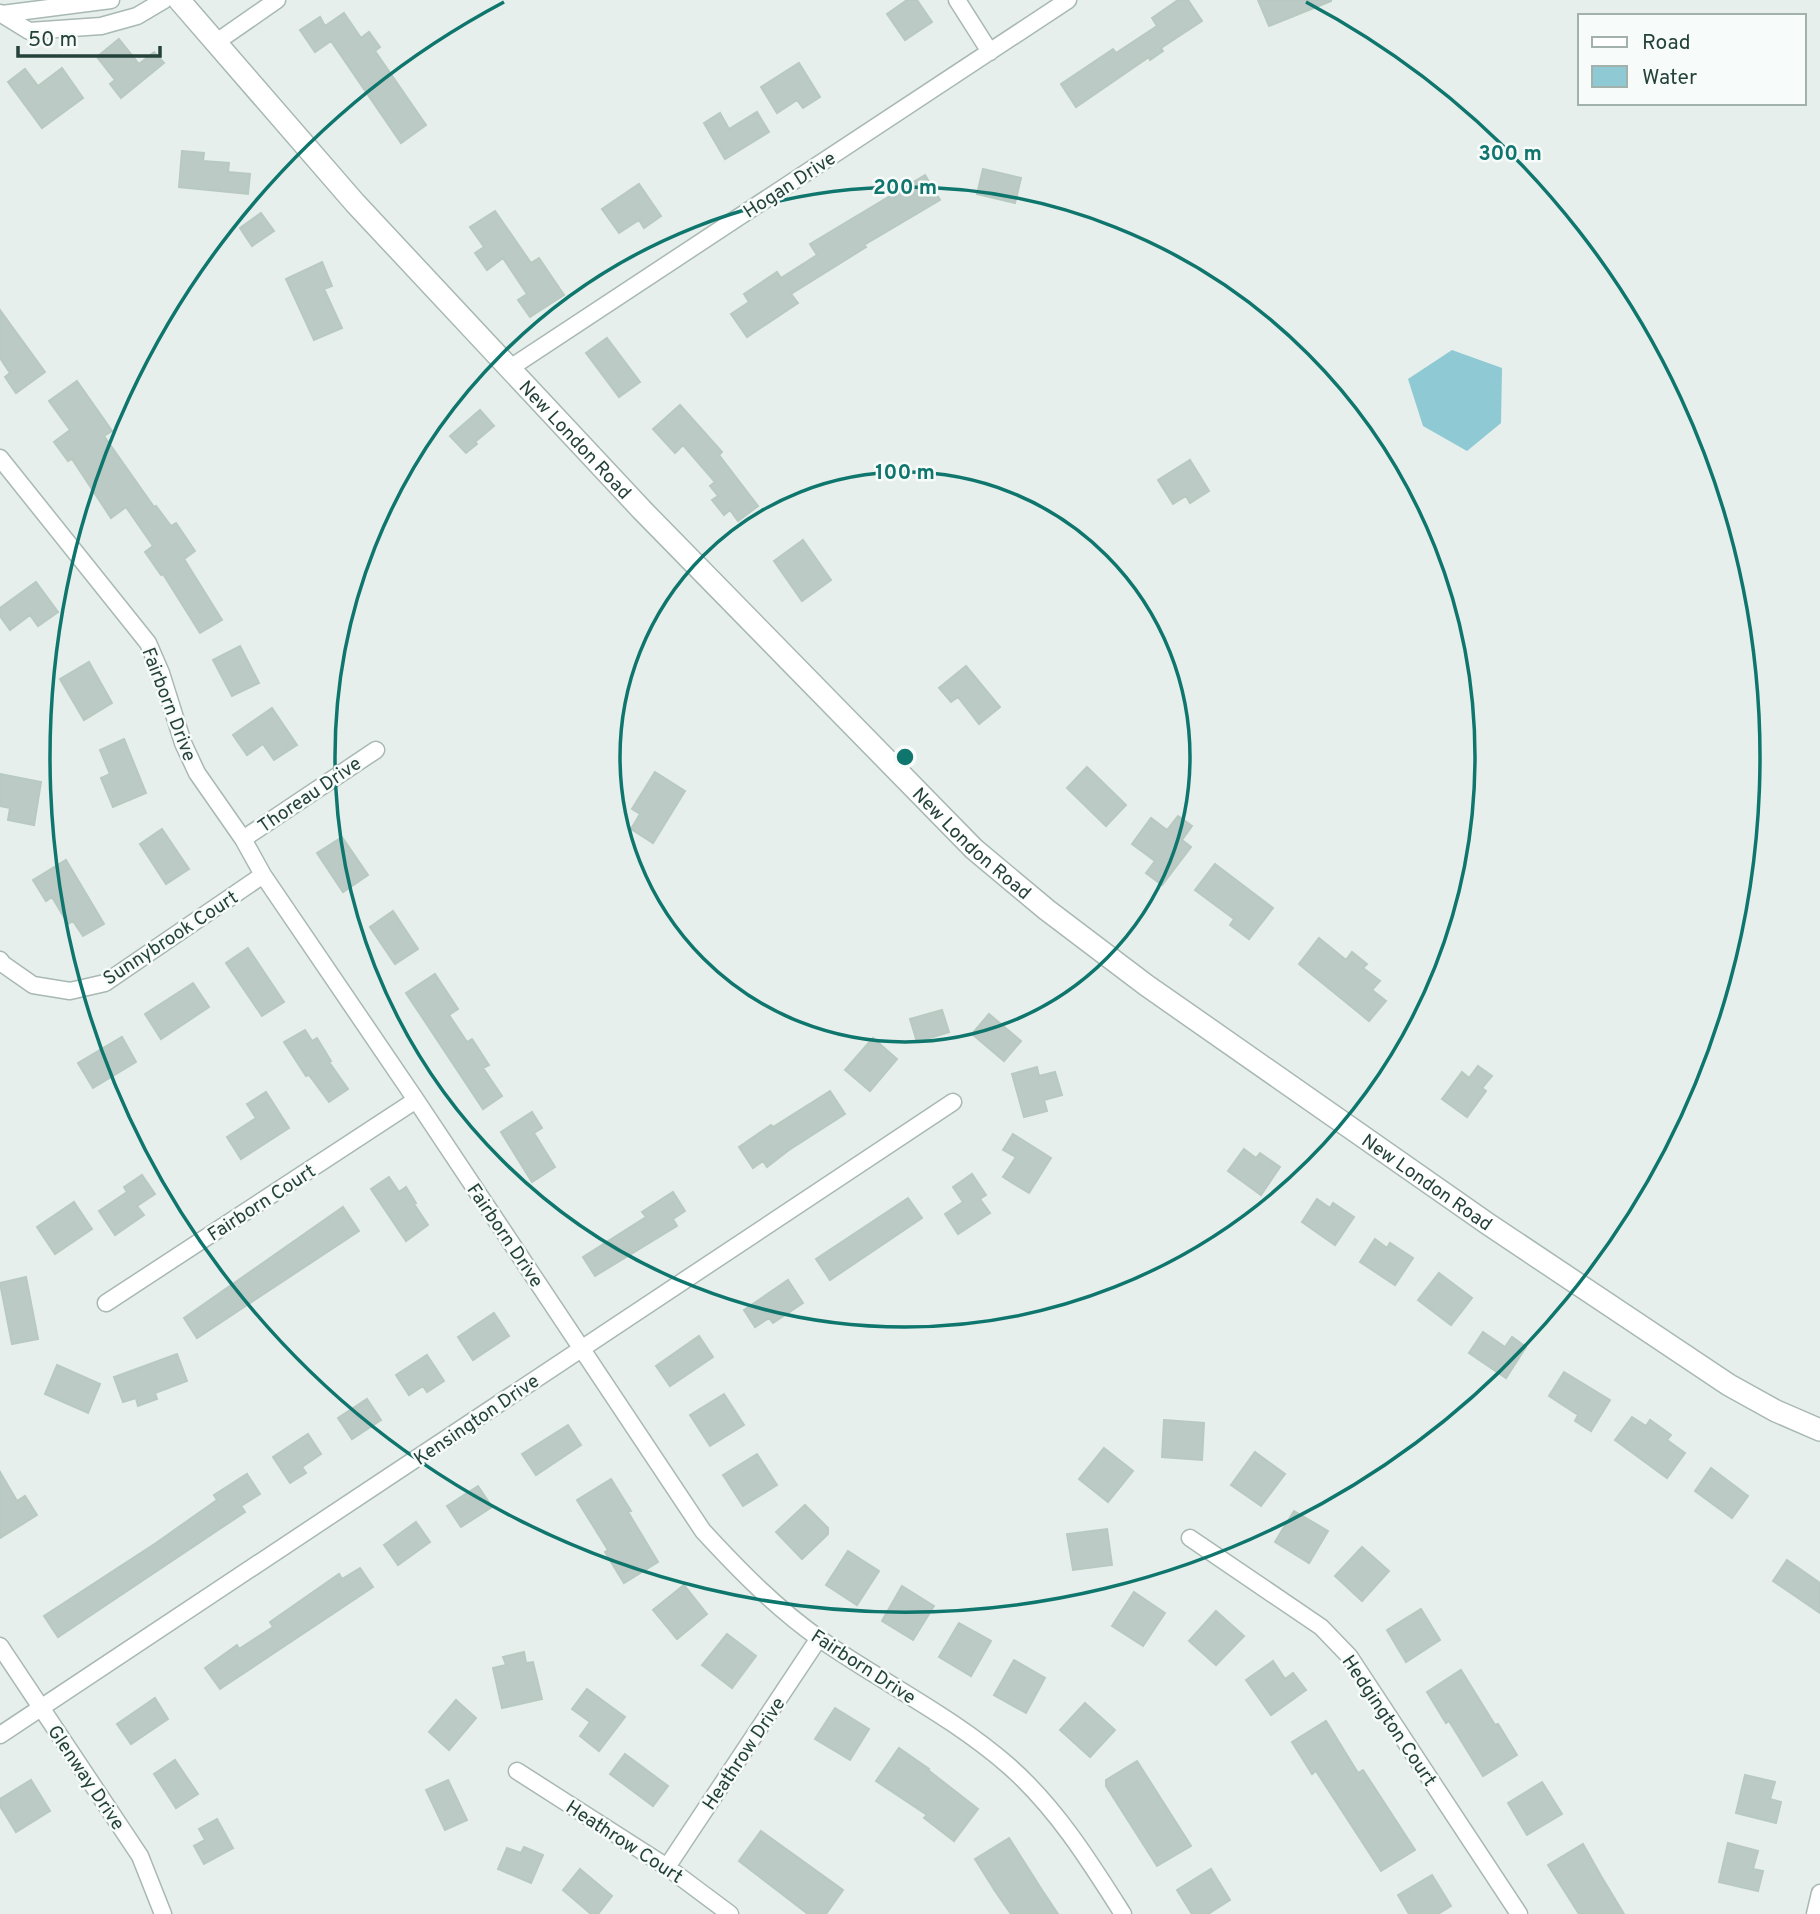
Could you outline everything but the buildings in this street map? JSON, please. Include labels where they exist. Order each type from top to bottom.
[{"type":"street","points":[[1,15],[111,0]]},
{"type":"street","points":[[1,15],[29,31],[101,26],[136,16],[164,0]]},
{"type":"street","name":"New London Road","points":[[179,0],[355,203],[642,510],[974,849],[1047,910],[1146,985],[1500,1232],[1729,1385],[1820,1430]]},
{"type":"street","points":[[215,43],[277,0]]},
{"type":"street","points":[[957,0],[990,52]]},
{"type":"street","name":"Hogan Drive","points":[[510,368],[1068,0]]},
{"type":"street","name":"Fairborn Drive","points":[[0,458],[148,643],[183,743],[197,773],[243,839],[263,876],[703,1531],[753,1585],[819,1639],[968,1733],[1011,1768],[1049,1806],[1124,1914]]},
{"type":"street","name":"Thoreau Drive","points":[[243,839],[376,750]]},
{"type":"street","name":"Sunnybrook Court","points":[[0,960],[33,985],[70,991],[105,983],[263,876]]},
{"type":"street","name":"Fairborn Court","points":[[106,1303],[416,1100]]},
{"type":"street","name":"Kensington Drive","points":[[0,1735],[953,1102]]},
{"type":"street","name":"Hedgington Court","points":[[1190,1538],[1321,1627],[1349,1656],[1519,1914]]},
{"type":"street","name":"Heathrow Drive","points":[[667,1867],[819,1639]]},
{"type":"street","name":"Glenway Drive","points":[[0,1646],[140,1856],[163,1914]]},
{"type":"street","name":"Heathrow Court","points":[[517,1771],[667,1867],[730,1914]]},
{"type":"street","points":[[1815,1914],[1820,1894]]},
{"type":"water","points":[[1452,350],[1502,368],[1501,423],[1467,451],[1423,426],[1408,379]]}]
